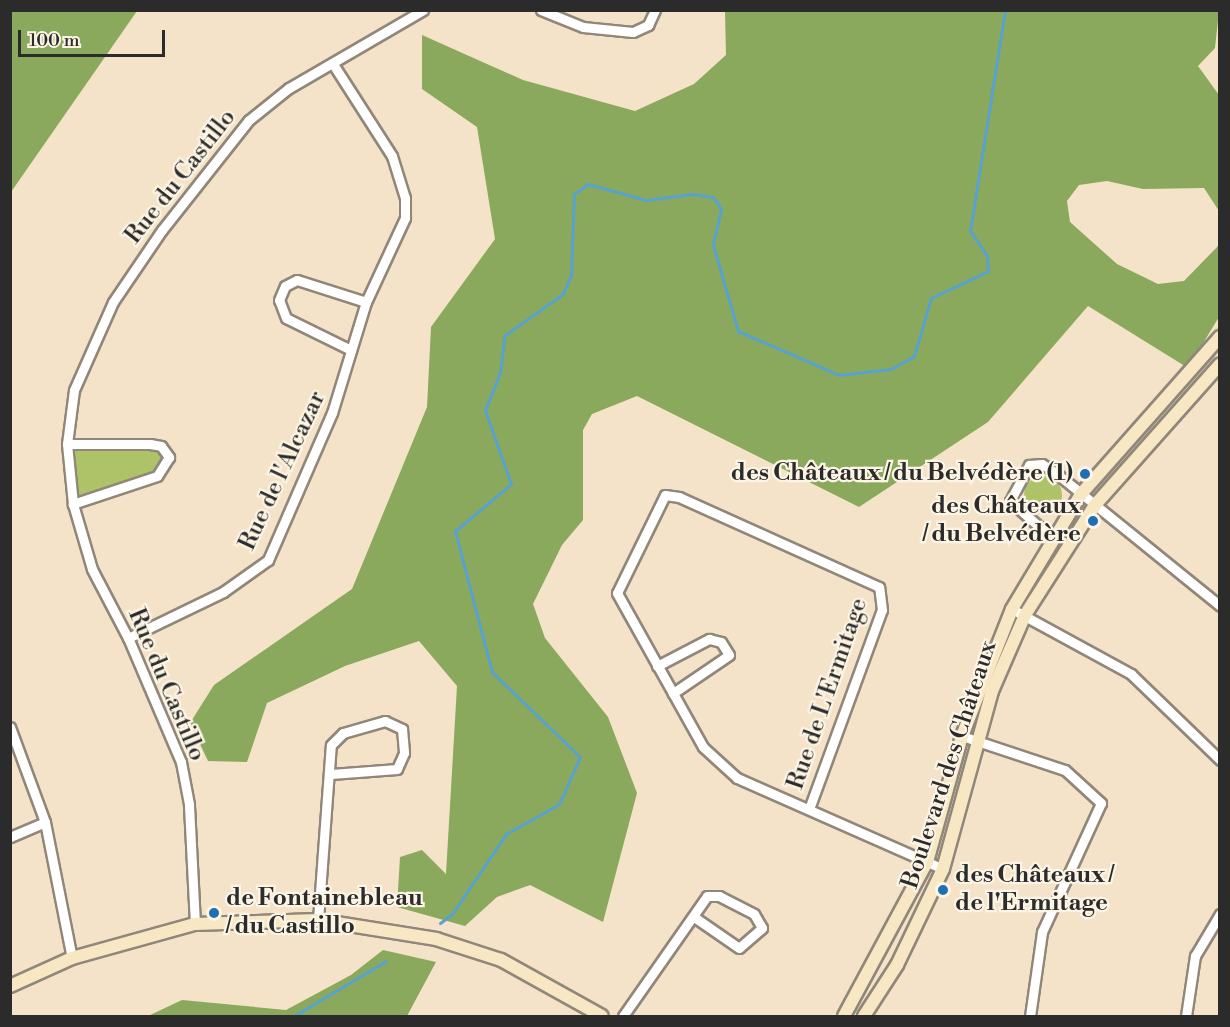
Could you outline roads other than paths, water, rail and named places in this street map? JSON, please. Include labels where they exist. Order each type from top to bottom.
[{"type":"street","name":"Rue du Castillo","points":[[195,924],[189,804],[181,762],[128,638],[92,569],[73,504],[67,444],[74,390],[91,342],[162,230],[249,120],[289,88],[423,10]]},
{"type":"street","points":[[541,10],[607,32],[633,32],[648,25],[655,10]]},
{"type":"street","name":"Rue de l'Alcazar","points":[[128,638],[223,592],[268,560],[339,397],[366,302],[405,218],[405,198],[392,156],[333,64]]},
{"type":"street","points":[[351,350],[286,318],[279,300],[285,286],[297,280],[366,302]]},
{"type":"street","name":"Boulevard des Châteaux","points":[[844,1017],[927,862],[962,736],[1012,609],[1052,538],[1081,494],[1220,337]]},
{"type":"street","name":"Boulevard des Châteaux","points":[[864,1017],[897,965],[944,869],[978,740],[1025,615],[1095,505],[1220,364]]},
{"type":"street","points":[[67,444],[150,444],[160,446],[169,457],[157,476],[73,504]]},
{"type":"street","points":[[1052,538],[1017,512],[1010,501],[1013,488],[1029,465],[1042,465],[1220,606]]},
{"type":"street","name":"Rue de L'Ermitage","points":[[809,809],[882,610],[879,587],[679,496],[664,495],[617,593],[673,693],[721,767],[809,809],[944,869]]},
{"type":"street","points":[[1012,609],[1131,674],[1220,760]]},
{"type":"street","points":[[657,666],[709,639],[722,642],[729,655],[673,693]]},
{"type":"street","points":[[318,920],[331,774],[335,738],[385,721],[402,729],[404,753],[397,769],[331,774]]},
{"type":"street","points":[[10,727],[45,822],[72,958]]},
{"type":"street","points":[[962,736],[1065,770],[1101,804],[1042,932],[1030,1017]]},
{"type":"street","points":[[10,837],[45,822]]},
{"type":"street","points":[[623,1017],[707,896],[719,896],[754,914],[762,928],[739,948],[694,917]]},
{"type":"street","points":[[1186,1017],[1195,956],[1220,914]]},
{"type":"street","points":[[10,987],[72,958],[195,924],[318,920],[436,939],[501,960],[602,1017]]},
{"type":"waterway","points":[[440,923],[452,914],[506,834],[559,804],[580,757],[492,672],[455,531],[511,484],[485,410],[500,373],[505,335],[563,294],[571,275],[574,194],[588,184],[646,200],[693,194],[713,197],[721,209],[713,245],[738,331],[839,375],[891,369],[914,356],[931,298],[988,271],[987,256],[970,231],[1005,10]]},
{"type":"waterway","points":[[294,1016],[386,961]]},
{"type":"place","name":"des Châteaux / du Belvédère (1)","points":[[1085,474]]},
{"type":"place","name":"des Châteaux / du Belvédère","points":[[1093,521]]},
{"type":"place","name":"des Châteaux / de l'Ermitage","points":[[943,890]]},
{"type":"place","name":"de Fontainebleau / du Castillo","points":[[214,913]]}]
